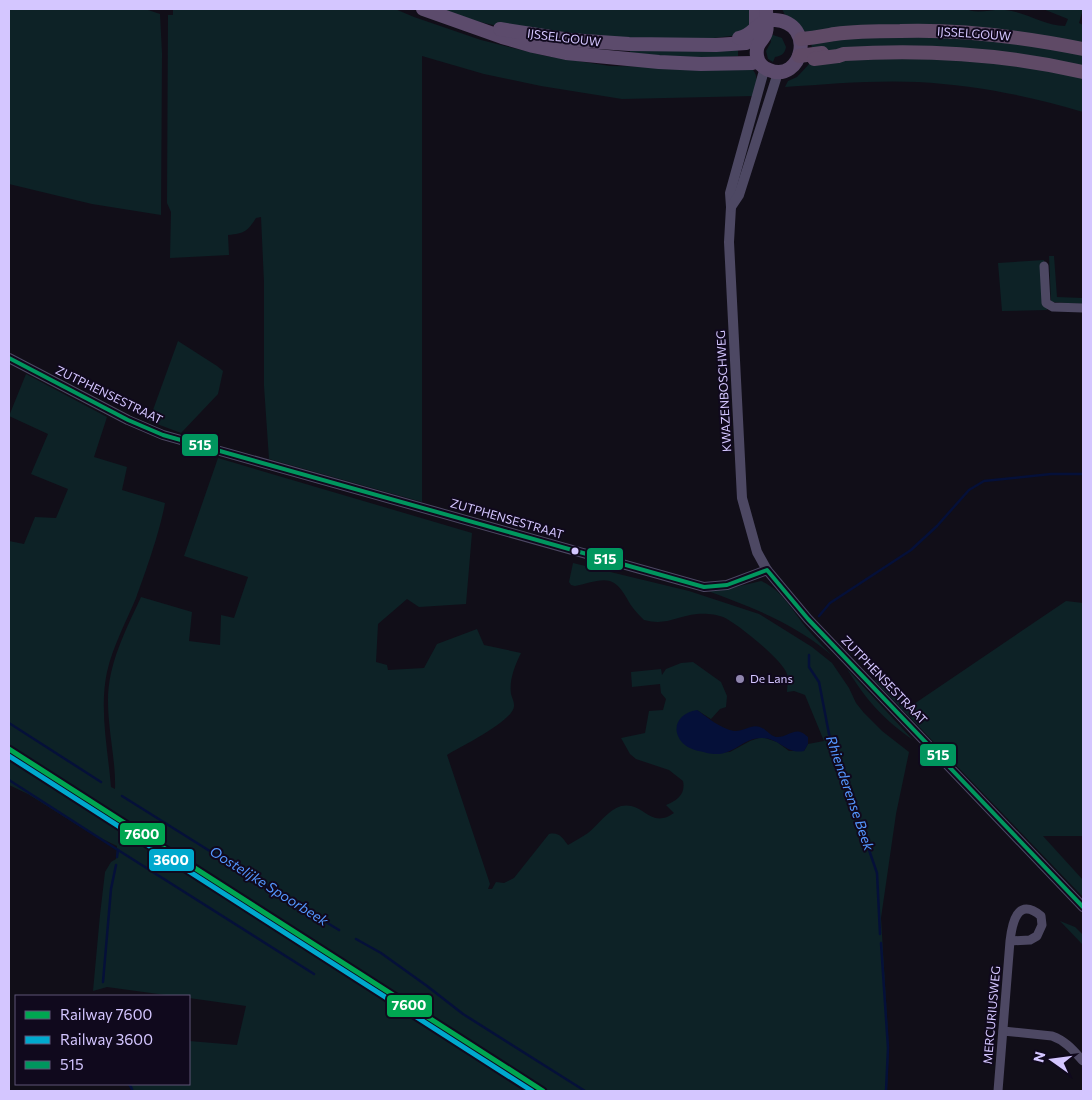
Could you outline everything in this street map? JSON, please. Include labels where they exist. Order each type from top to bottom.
[{"type":"highway","name":"IJSSELGOUW","points":[[798,37],[900,31],[951,31],[1002,35],[1083,49]]},
{"type":"highway","name":"IJSSELGOUW","points":[[799,56],[838,51],[844,54]]},
{"type":"highway","name":"IJSSELGOUW","points":[[814,59],[844,54],[909,51],[951,53],[1049,64],[1083,72]]},
{"type":"main road","points":[[756,9],[760,24],[766,34],[758,45],[754,60],[774,75],[795,73],[806,61],[814,59]]},
{"type":"main road","name":"IJSSELGOUW","points":[[428,11],[503,29],[570,40],[629,44],[696,45],[773,20],[781,15]]},
{"type":"main road","name":"IJSSELGOUW","points":[[428,11],[502,38],[566,53],[631,60],[686,62],[701,60],[754,60]]},
{"type":"main road","points":[[774,75],[788,69],[797,61],[801,48],[798,37],[781,15]]},
{"type":"main road","points":[[760,24],[780,27],[798,37]]},
{"type":"main road","points":[[774,75],[774,68],[789,61],[798,37]]},
{"type":"street","name":"KWAZENBOSCHWEG","points":[[731,207],[740,195],[763,122],[774,75]]},
{"type":"street","name":"KWAZENBOSCHWEG","points":[[767,570],[757,552],[742,498],[729,242],[730,193],[733,179],[774,75]]},
{"type":"street","points":[[1044,266],[1046,303],[1053,307],[1083,308]]},
{"type":"street","name":"ZUTPHENSESTRAAT","points":[[9,358],[128,420],[172,438],[624,566],[704,587],[727,585],[767,570],[808,619],[1083,907]]},
{"type":"street","name":"MERCURIUSWEG","points":[[998,1091],[1010,941]]},
{"type":"street","points":[[1003,1031],[1059,1038],[1066,1042],[1083,1060]]},
{"type":"green space","points":[[9,9],[145,9],[160,14],[162,53],[161,215],[92,204],[9,184]]},
{"type":"green space","points":[[173,9],[395,9],[481,40],[546,56],[610,66],[751,68],[756,74],[756,84],[754,96],[622,99],[541,86],[484,74],[422,56],[422,502],[269,459],[264,386],[264,282],[261,217],[256,218],[245,231],[228,235],[229,255],[170,258],[171,212],[167,203],[168,15],[173,15]]},
{"type":"green space","points":[[433,9],[753,9],[751,25],[739,35],[673,43],[532,33],[484,23]]},
{"type":"green space","points":[[782,9],[1001,10],[1013,11],[1050,24],[1065,26],[1068,19],[1043,9],[1083,9],[1079,23],[1083,25],[1083,44],[806,32],[787,19]]},
{"type":"green space","points":[[901,35],[1008,40],[1083,54],[1083,68],[839,50],[812,50],[811,41]]},
{"type":"green space","points":[[770,36],[782,38],[786,47],[784,53],[775,57],[773,62],[768,59],[766,51],[771,42]]},
{"type":"green space","points":[[738,47],[738,56],[700,59],[630,56],[630,51]]},
{"type":"green space","points":[[910,55],[1005,63],[1083,78],[1083,112],[1002,92],[939,83],[885,82],[785,87],[788,81],[797,77],[811,62]]},
{"type":"green space","points":[[1049,256],[1054,256],[1057,297],[1083,298],[1083,304],[1051,302]]},
{"type":"green space","points":[[1044,260],[1047,310],[1002,311],[998,263]]},
{"type":"green space","points":[[178,341],[223,371],[218,394],[181,433],[149,421]]},
{"type":"green space","points":[[26,374],[107,417],[94,457],[127,467],[122,490],[165,503],[160,526],[136,598],[116,643],[107,672],[104,700],[105,730],[111,787],[115,789],[108,712],[109,687],[114,660],[141,597],[192,612],[189,641],[220,645],[221,615],[234,618],[248,577],[184,556],[218,458],[472,533],[466,604],[419,607],[407,599],[378,624],[376,662],[387,665],[388,670],[424,668],[437,644],[477,629],[484,645],[521,653],[511,683],[514,705],[512,711],[497,725],[447,755],[490,884],[488,889],[492,889],[496,882],[504,883],[514,878],[549,834],[558,835],[568,845],[588,833],[607,814],[621,806],[636,807],[653,817],[659,818],[674,813],[666,805],[680,796],[684,786],[683,781],[669,770],[636,759],[630,754],[621,738],[645,733],[649,711],[663,710],[666,699],[661,693],[660,684],[632,687],[631,672],[661,669],[662,675],[666,669],[681,663],[693,662],[721,682],[727,696],[726,707],[720,709],[711,719],[697,710],[710,753],[730,752],[762,737],[777,742],[789,751],[804,751],[808,744],[824,741],[805,695],[794,691],[787,692],[787,675],[781,664],[738,626],[723,617],[706,614],[690,615],[659,622],[644,620],[633,608],[621,589],[610,581],[602,580],[575,586],[571,585],[569,582],[573,563],[689,591],[759,614],[812,647],[832,663],[864,713],[882,731],[909,752],[896,814],[881,918],[889,1049],[887,1091],[134,1091],[130,1085],[190,1085],[190,1041],[237,1045],[246,1006],[190,998],[190,995],[166,995],[107,987],[93,991],[105,872],[111,862],[116,859],[117,846],[90,833],[28,794],[9,785],[9,541],[24,544],[35,517],[56,518],[68,489],[31,474],[48,434],[9,416]]},
{"type":"green space","points":[[761,581],[782,596],[810,632],[838,661],[793,628],[760,611],[708,591],[723,590]]},
{"type":"green space","points":[[1066,601],[1083,603],[1083,836],[1043,836],[1083,880],[1083,897],[874,680],[886,681],[911,706]]},
{"type":"green space","points":[[847,669],[913,740],[892,724],[876,708]]},
{"type":"green space","points":[[1060,921],[1075,927],[1083,935],[1083,945]]},
{"type":"water","points":[[697,710],[729,730],[737,731],[757,726],[776,737],[799,732],[808,737],[808,744],[804,751],[798,752],[792,751],[773,740],[761,738],[748,741],[724,753],[716,754],[696,750],[687,747],[680,740],[676,729],[684,715]]},
{"type":"waterway","name":"Rhienderense Beek","points":[[819,616],[830,603],[911,550],[937,526],[969,490],[984,481],[1051,474],[1083,474]]},
{"type":"waterway","name":"Rhienderense Beek","points":[[809,655],[809,667],[819,682],[829,734],[877,873],[880,934]]},
{"type":"waterway","name":"Oostelijke Spoorbeek","points":[[9,723],[101,782]]},
{"type":"waterway","points":[[9,780],[118,850],[117,857]]},
{"type":"waterway","name":"Oostelijke Spoorbeek","points":[[122,796],[339,930]]},
{"type":"waterway","points":[[118,850],[314,974]]},
{"type":"waterway","points":[[103,982],[111,889],[116,865]]},
{"type":"waterway","name":"Oostelijke Spoorbeek","points":[[356,939],[381,953],[463,1014],[585,1091]]},
{"type":"waterway","name":"Rhienderense Beek","points":[[881,943],[888,1048],[886,1091]]},
{"type":"waterway","points":[[130,1085],[132,1089]]},
{"type":"rail line","name":"7600","points":[[9,749],[543,1091]]},
{"type":"rail line","name":"3600","points":[[9,756],[532,1091]]},
{"type":"transit line","name":"515","points":[[9,358],[128,420],[163,435],[704,587],[727,585],[767,570],[808,619],[1083,907]]},
{"type":"place","name":"De Lans","points":[[740,679]]}]
